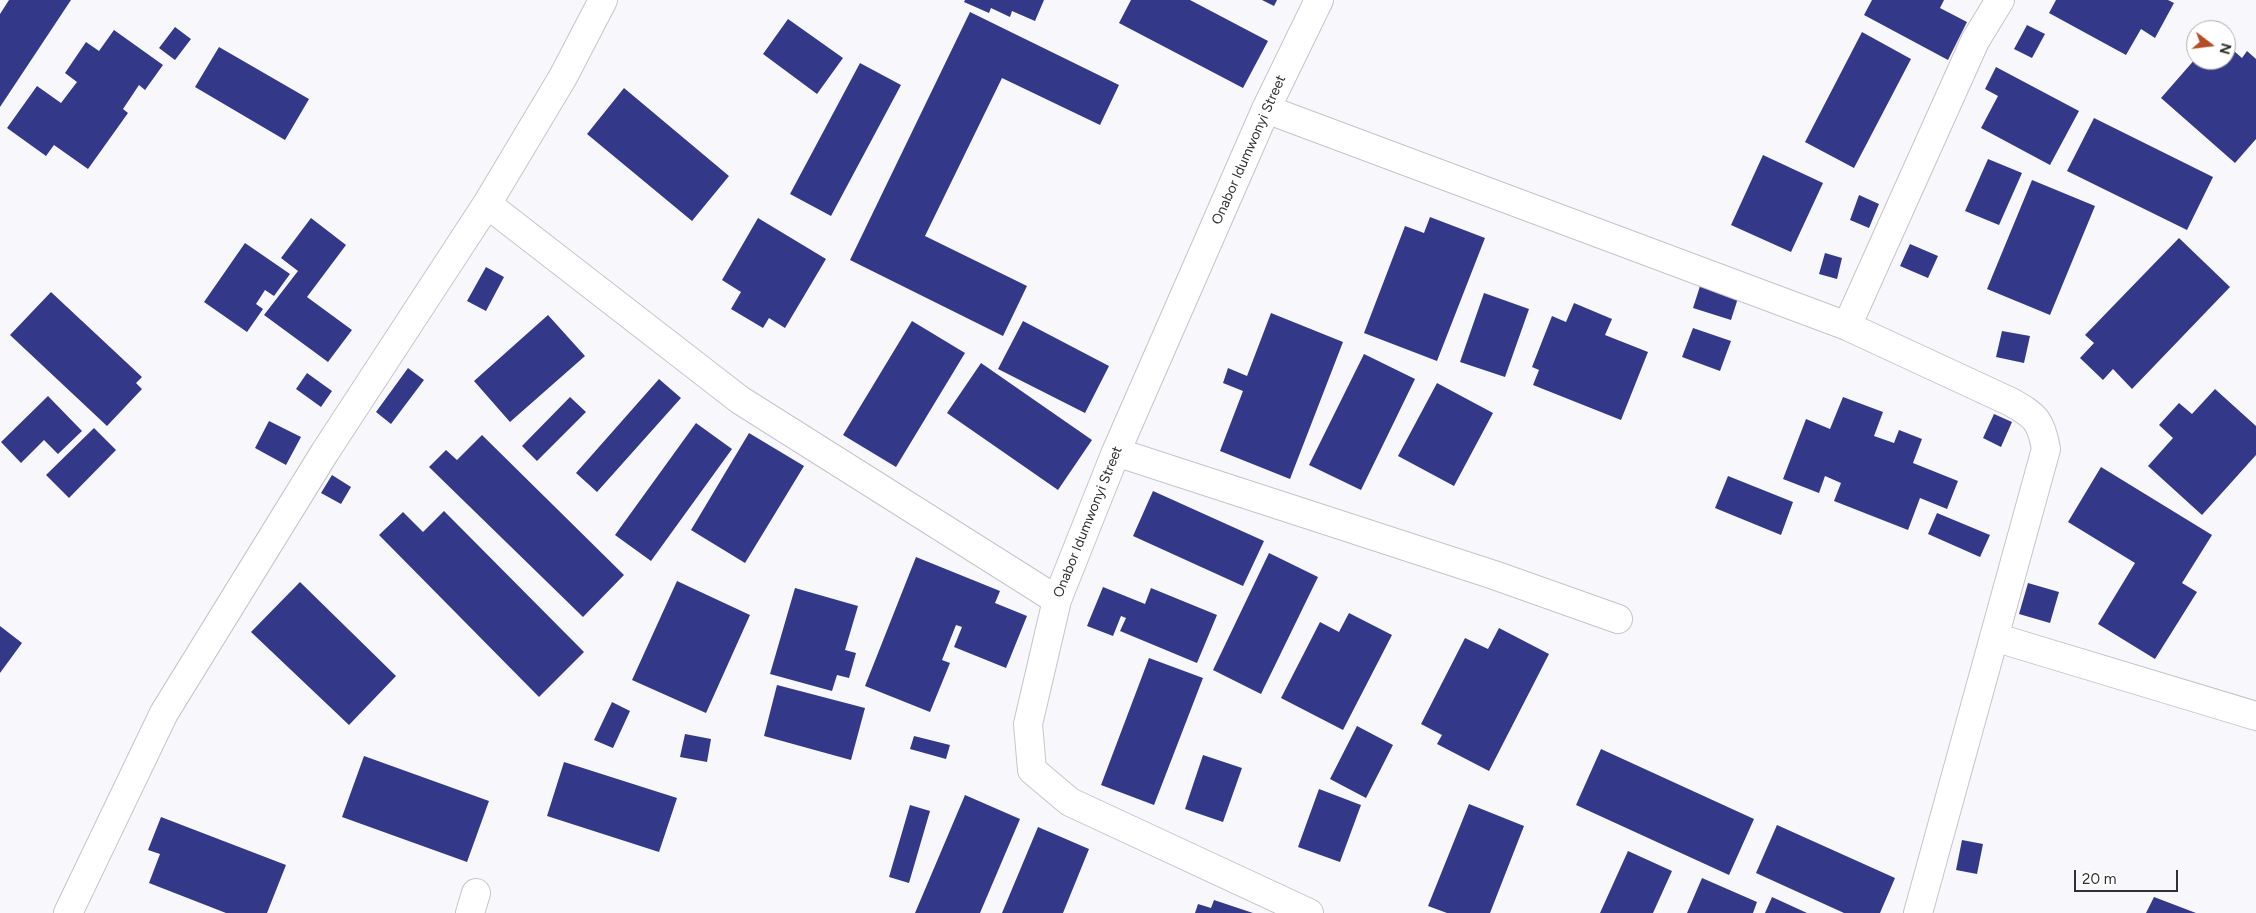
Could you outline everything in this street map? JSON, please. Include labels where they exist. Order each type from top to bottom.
[{"type":"street","points":[[68,913],[164,713],[325,452],[487,204],[563,77],[603,0]]},
{"type":"street","name":"Onabor Idumwonyi Street","points":[[1308,913],[1070,802],[1032,770],[1028,724],[1057,600],[1116,452],[1266,109],[1319,0]]},
{"type":"street","points":[[1846,326],[1975,41],[2000,0]]},
{"type":"street","points":[[1266,109],[1846,326],[2029,411],[2042,428],[2046,449],[1918,913]]},
{"type":"street","points":[[487,204],[740,400],[1057,600]]},
{"type":"street","points":[[1116,452],[1494,575],[1618,619]]},
{"type":"street","points":[[1994,637],[2256,716]]},
{"type":"building","points":[[9,0],[71,0],[0,107],[0,14]]},
{"type":"building","points":[[965,0],[1044,0],[1035,21],[1012,11],[1010,17],[991,8],[989,13],[964,2]]},
{"type":"building","points":[[1131,0],[1190,0],[1268,41],[1243,88],[1119,23]]},
{"type":"building","points":[[1262,0],[1277,0],[1274,6]]},
{"type":"building","points":[[1872,0],[1944,0],[1940,8],[1967,22],[1948,60],[1864,15]]},
{"type":"building","points":[[2056,0],[2168,0],[2174,3],[2155,38],[2141,29],[2126,55],[2049,13]]},
{"type":"building","points":[[970,12],[1119,85],[1100,125],[1002,78],[925,236],[1027,286],[1003,336],[850,260]]},
{"type":"building","points":[[788,19],[843,58],[817,94],[763,54]]},
{"type":"building","points":[[2027,25],[2045,34],[2032,58],[2014,49]]},
{"type":"building","points":[[175,27],[191,39],[175,60],[159,48]]},
{"type":"building","points":[[114,30],[163,65],[145,90],[139,85],[123,109],[128,113],[88,169],[54,145],[46,156],[7,128],[37,86],[61,103],[77,82],[65,73],[86,42],[99,51]]},
{"type":"building","points":[[1862,32],[1911,59],[1854,168],[1805,142]]},
{"type":"building","points":[[219,47],[309,99],[285,140],[195,87]]},
{"type":"building","points":[[2247,51],[2256,59],[2256,139],[2235,163],[2161,98],[2186,69],[2236,70],[2236,53],[2242,58]]},
{"type":"building","points":[[860,63],[901,85],[831,216],[790,194]]},
{"type":"building","points":[[1996,67],[2079,111],[2050,165],[1981,128],[1998,96],[1985,89]]},
{"type":"building","points":[[624,88],[729,176],[692,221],[587,134]]},
{"type":"building","points":[[2094,118],[2213,177],[2187,230],[2067,171]]},
{"type":"building","points":[[1763,155],[1823,183],[1791,252],[1731,225]]},
{"type":"building","points":[[1988,159],[2022,173],[1999,225],[1965,211]]},
{"type":"building","points":[[2032,180],[2095,206],[2050,315],[1987,289]]},
{"type":"building","points":[[1859,195],[1879,204],[1869,228],[1850,220]]},
{"type":"building","points":[[1430,217],[1485,238],[1437,361],[1364,333],[1405,226],[1424,233]]},
{"type":"building","points":[[311,218],[346,245],[307,297],[352,330],[328,362],[264,315],[298,271],[281,258]]},
{"type":"building","points":[[758,218],[826,259],[785,328],[769,318],[763,328],[731,309],[741,292],[722,280]]},
{"type":"building","points":[[2179,238],[2230,287],[2132,389],[2113,369],[2103,380],[2080,358],[2094,343],[2085,335]]},
{"type":"building","points":[[245,243],[290,274],[274,296],[265,290],[256,304],[263,309],[247,332],[204,302]]},
{"type":"building","points":[[1910,244],[1938,256],[1928,278],[1900,266]]},
{"type":"building","points":[[1825,253],[1842,258],[1837,279],[1819,274]]},
{"type":"building","points":[[486,267],[504,277],[486,311],[467,301]]},
{"type":"building","points":[[1701,283],[1739,295],[1731,320],[1693,308]]},
{"type":"building","points":[[51,292],[142,377],[136,383],[142,389],[107,426],[10,335]]},
{"type":"building","points":[[1484,293],[1529,309],[1505,377],[1460,362]]},
{"type":"building","points":[[1574,303],[1612,319],[1605,335],[1648,352],[1621,420],[1533,385],[1539,370],[1532,367],[1552,316],[1566,322]]},
{"type":"building","points":[[1271,313],[1343,342],[1290,479],[1220,451],[1243,391],[1223,383],[1228,368],[1247,376]]},
{"type":"building","points":[[548,315],[585,356],[510,422],[474,381]]},
{"type":"building","points":[[912,321],[965,353],[896,467],[843,435]]},
{"type":"building","points":[[1023,321],[1109,366],[1085,413],[998,369]]},
{"type":"building","points":[[1693,328],[1731,341],[1720,371],[1682,357]]},
{"type":"building","points":[[2002,331],[2030,336],[2024,363],[1996,357]]},
{"type":"building","points":[[1364,354],[1415,379],[1361,490],[1309,465]]},
{"type":"building","points":[[981,363],[1092,440],[1058,490],[947,413]]},
{"type":"building","points":[[408,368],[424,380],[391,424],[376,412]]},
{"type":"building","points":[[307,373],[332,391],[321,407],[296,389]]},
{"type":"building","points":[[659,379],[681,398],[597,492],[576,473]]},
{"type":"building","points":[[1437,383],[1493,413],[1454,486],[1398,456]]},
{"type":"building","points":[[2215,389],[2256,426],[2256,455],[2202,515],[2148,466],[2173,438],[2159,425],[2179,403],[2192,414]]},
{"type":"building","points":[[48,396],[82,431],[58,454],[44,440],[21,463],[1,442]]},
{"type":"building","points":[[570,397],[586,412],[537,461],[522,446]]},
{"type":"building","points":[[1843,397],[1883,412],[1874,436],[1894,443],[1899,430],[1922,439],[1913,463],[1958,481],[1947,509],[1920,498],[1908,530],[1834,501],[1841,483],[1825,476],[1819,493],[1783,479],[1806,419],[1830,429]]},
{"type":"building","points":[[1994,414],[2012,422],[2001,447],[1983,438]]},
{"type":"building","points":[[269,421],[301,437],[286,465],[255,448]]},
{"type":"building","points":[[696,423],[732,449],[651,561],[615,535]]},
{"type":"building","points":[[94,428],[116,450],[69,498],[46,475]]},
{"type":"building","points":[[749,433],[804,466],[745,563],[691,530]]},
{"type":"building","points":[[482,435],[624,575],[583,617],[429,467],[446,450],[457,460]]},
{"type":"building","points":[[2101,467],[2212,535],[2182,583],[2197,592],[2155,659],[2098,624],[2135,563],[2068,522]]},
{"type":"building","points":[[332,475],[351,487],[341,504],[321,493]]},
{"type":"building","points":[[1728,476],[1793,502],[1781,535],[1715,508]]},
{"type":"building","points":[[1153,491],[1264,541],[1243,586],[1133,536]]},
{"type":"building","points":[[444,511],[584,652],[539,697],[379,535],[403,512],[423,532]]},
{"type":"building","points":[[1937,513],[1990,535],[1980,557],[1928,534]]},
{"type":"building","points":[[1269,553],[1318,577],[1261,694],[1213,670]]},
{"type":"building","points":[[916,557],[1000,591],[995,603],[1027,616],[1006,668],[954,647],[962,627],[956,625],[942,660],[950,663],[930,712],[865,686]]},
{"type":"building","points":[[677,581],[750,615],[706,713],[632,680]]},
{"type":"building","points":[[300,582],[396,676],[349,725],[251,632]]},
{"type":"building","points":[[2028,583],[2059,592],[2050,623],[2019,614]]},
{"type":"building","points":[[1103,587],[1145,604],[1151,588],[1217,615],[1197,663],[1120,631],[1126,618],[1121,616],[1113,636],[1087,626]]},
{"type":"building","points":[[795,588],[858,606],[845,650],[856,653],[849,678],[837,675],[832,691],[770,674]]},
{"type":"building","points":[[1349,613],[1392,635],[1343,730],[1281,698],[1320,622],[1339,632]]},
{"type":"building","points":[[0,626],[22,643],[0,673]]},
{"type":"building","points":[[1499,628],[1549,654],[1489,771],[1437,744],[1442,735],[1421,724],[1465,638],[1488,649]]},
{"type":"building","points":[[1149,658],[1203,678],[1154,805],[1101,785]]},
{"type":"building","points":[[777,685],[865,708],[851,760],[764,736]]},
{"type":"building","points":[[612,702],[630,711],[613,748],[594,740]]},
{"type":"building","points":[[1357,726],[1393,745],[1366,798],[1330,779]]},
{"type":"building","points":[[685,734],[711,739],[707,762],[680,757]]},
{"type":"building","points":[[914,736],[950,745],[946,759],[910,749]]},
{"type":"building","points":[[1601,749],[1754,819],[1729,875],[1576,805]]},
{"type":"building","points":[[1203,755],[1242,768],[1223,822],[1185,809]]},
{"type":"building","points":[[364,756],[489,801],[467,862],[342,817]]},
{"type":"building","points":[[564,762],[677,798],[659,852],[547,816]]},
{"type":"building","points":[[1319,789],[1361,805],[1340,862],[1298,847]]},
{"type":"building","points":[[965,795],[1020,819],[980,913],[915,913]]},
{"type":"building","points":[[1469,804],[1524,826],[1490,913],[1447,913],[1428,906]]},
{"type":"building","points":[[910,805],[930,811],[909,883],[889,877]]},
{"type":"building","points":[[161,817],[286,865],[267,913],[226,913],[149,883],[160,854],[148,850]]},
{"type":"building","points":[[1777,825],[1895,878],[1880,913],[1844,913],[1756,873]]},
{"type":"building","points":[[1038,827],[1089,849],[1063,913],[1002,913]]},
{"type":"building","points":[[1962,840],[1983,844],[1977,874],[1956,870]]},
{"type":"building","points":[[1628,851],[1672,871],[1653,913],[1600,913]]},
{"type":"building","points":[[1702,878],[1757,902],[1753,913],[1687,913]]},
{"type":"building","points":[[1772,897],[1807,913],[1765,913]]},
{"type":"building","points":[[2154,897],[2196,913],[2146,913]]},
{"type":"building","points":[[1214,900],[1253,913],[1195,913],[1198,904],[1211,908]]}]
